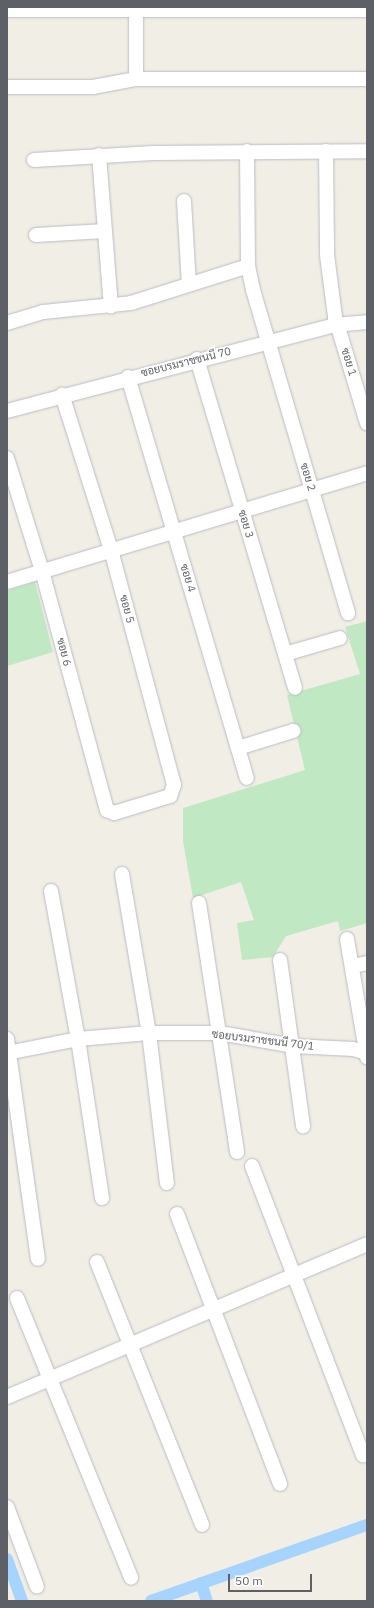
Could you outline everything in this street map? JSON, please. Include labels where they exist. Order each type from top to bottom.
[{"type":"street","points":[[136,8],[136,79]]},
{"type":"street","points":[[7,10],[328,8],[367,10]]},
{"type":"street","points":[[7,87],[92,87],[136,79],[367,79]]},
{"type":"street","points":[[34,160],[99,155],[247,151],[367,151]]},
{"type":"street","name":"ซอย 2","points":[[247,151],[248,266],[267,342],[348,613]]},
{"type":"street","name":"ซอย 1","points":[[326,151],[327,255],[338,325],[367,423]]},
{"type":"street","points":[[99,155],[111,307]]},
{"type":"street","points":[[184,201],[189,284]]},
{"type":"street","points":[[36,235],[105,231]]},
{"type":"street","points":[[7,323],[54,310],[111,307],[248,266]]},
{"type":"street","name":"ซอยบรมราชชนนี 70","points":[[7,410],[197,359],[338,325],[367,322]]},
{"type":"street","name":"ซอย 3","points":[[197,359],[295,688]]},
{"type":"street","name":"ซอย 4","points":[[128,377],[247,778]]},
{"type":"street","name":"ซอย 5","points":[[62,395],[111,550],[174,785],[173,793],[170,796],[142,805]]},
{"type":"street","name":"ซอย 6","points":[[7,458],[42,571],[107,810],[114,813],[142,805]]},
{"type":"street","points":[[7,582],[367,473]]},
{"type":"street","points":[[285,654],[340,638]]},
{"type":"street","points":[[238,748],[293,731]]},
{"type":"street","points":[[122,874],[148,1032],[167,1183]]},
{"type":"street","points":[[51,891],[78,1039],[102,1198]]},
{"type":"street","points":[[199,903],[237,1152]]},
{"type":"street","points":[[347,939],[353,966],[364,1050]]},
{"type":"street","points":[[280,960],[303,1126]]},
{"type":"street","points":[[353,966],[367,963]]},
{"type":"street","name":"ซอยบรมราชชนนี 70/1","points":[[8,1048],[148,1032],[220,1033],[293,1046],[364,1050]]},
{"type":"street","points":[[8,1048],[38,1259]]},
{"type":"street","points":[[252,1166],[363,1455]]},
{"type":"street","points":[[177,1214],[280,1484]]},
{"type":"street","points":[[7,1398],[367,1244]]},
{"type":"street","points":[[97,1262],[202,1525]]},
{"type":"street","points":[[17,1298],[131,1578]]},
{"type":"street","points":[[7,1507],[37,1587]]},
{"type":"green space","points":[[35,582],[53,652],[7,666],[7,591]]},
{"type":"green space","points":[[367,621],[367,923],[340,931],[338,921],[286,936],[273,957],[242,960],[237,923],[254,920],[241,882],[193,898],[183,841],[183,808],[305,770],[287,695],[360,674],[345,627]]},
{"type":"waterway","points":[[151,1601],[367,1525]]},
{"type":"waterway","points":[[7,1559],[22,1601]]},
{"type":"waterway","points":[[201,1583],[207,1601]]}]
